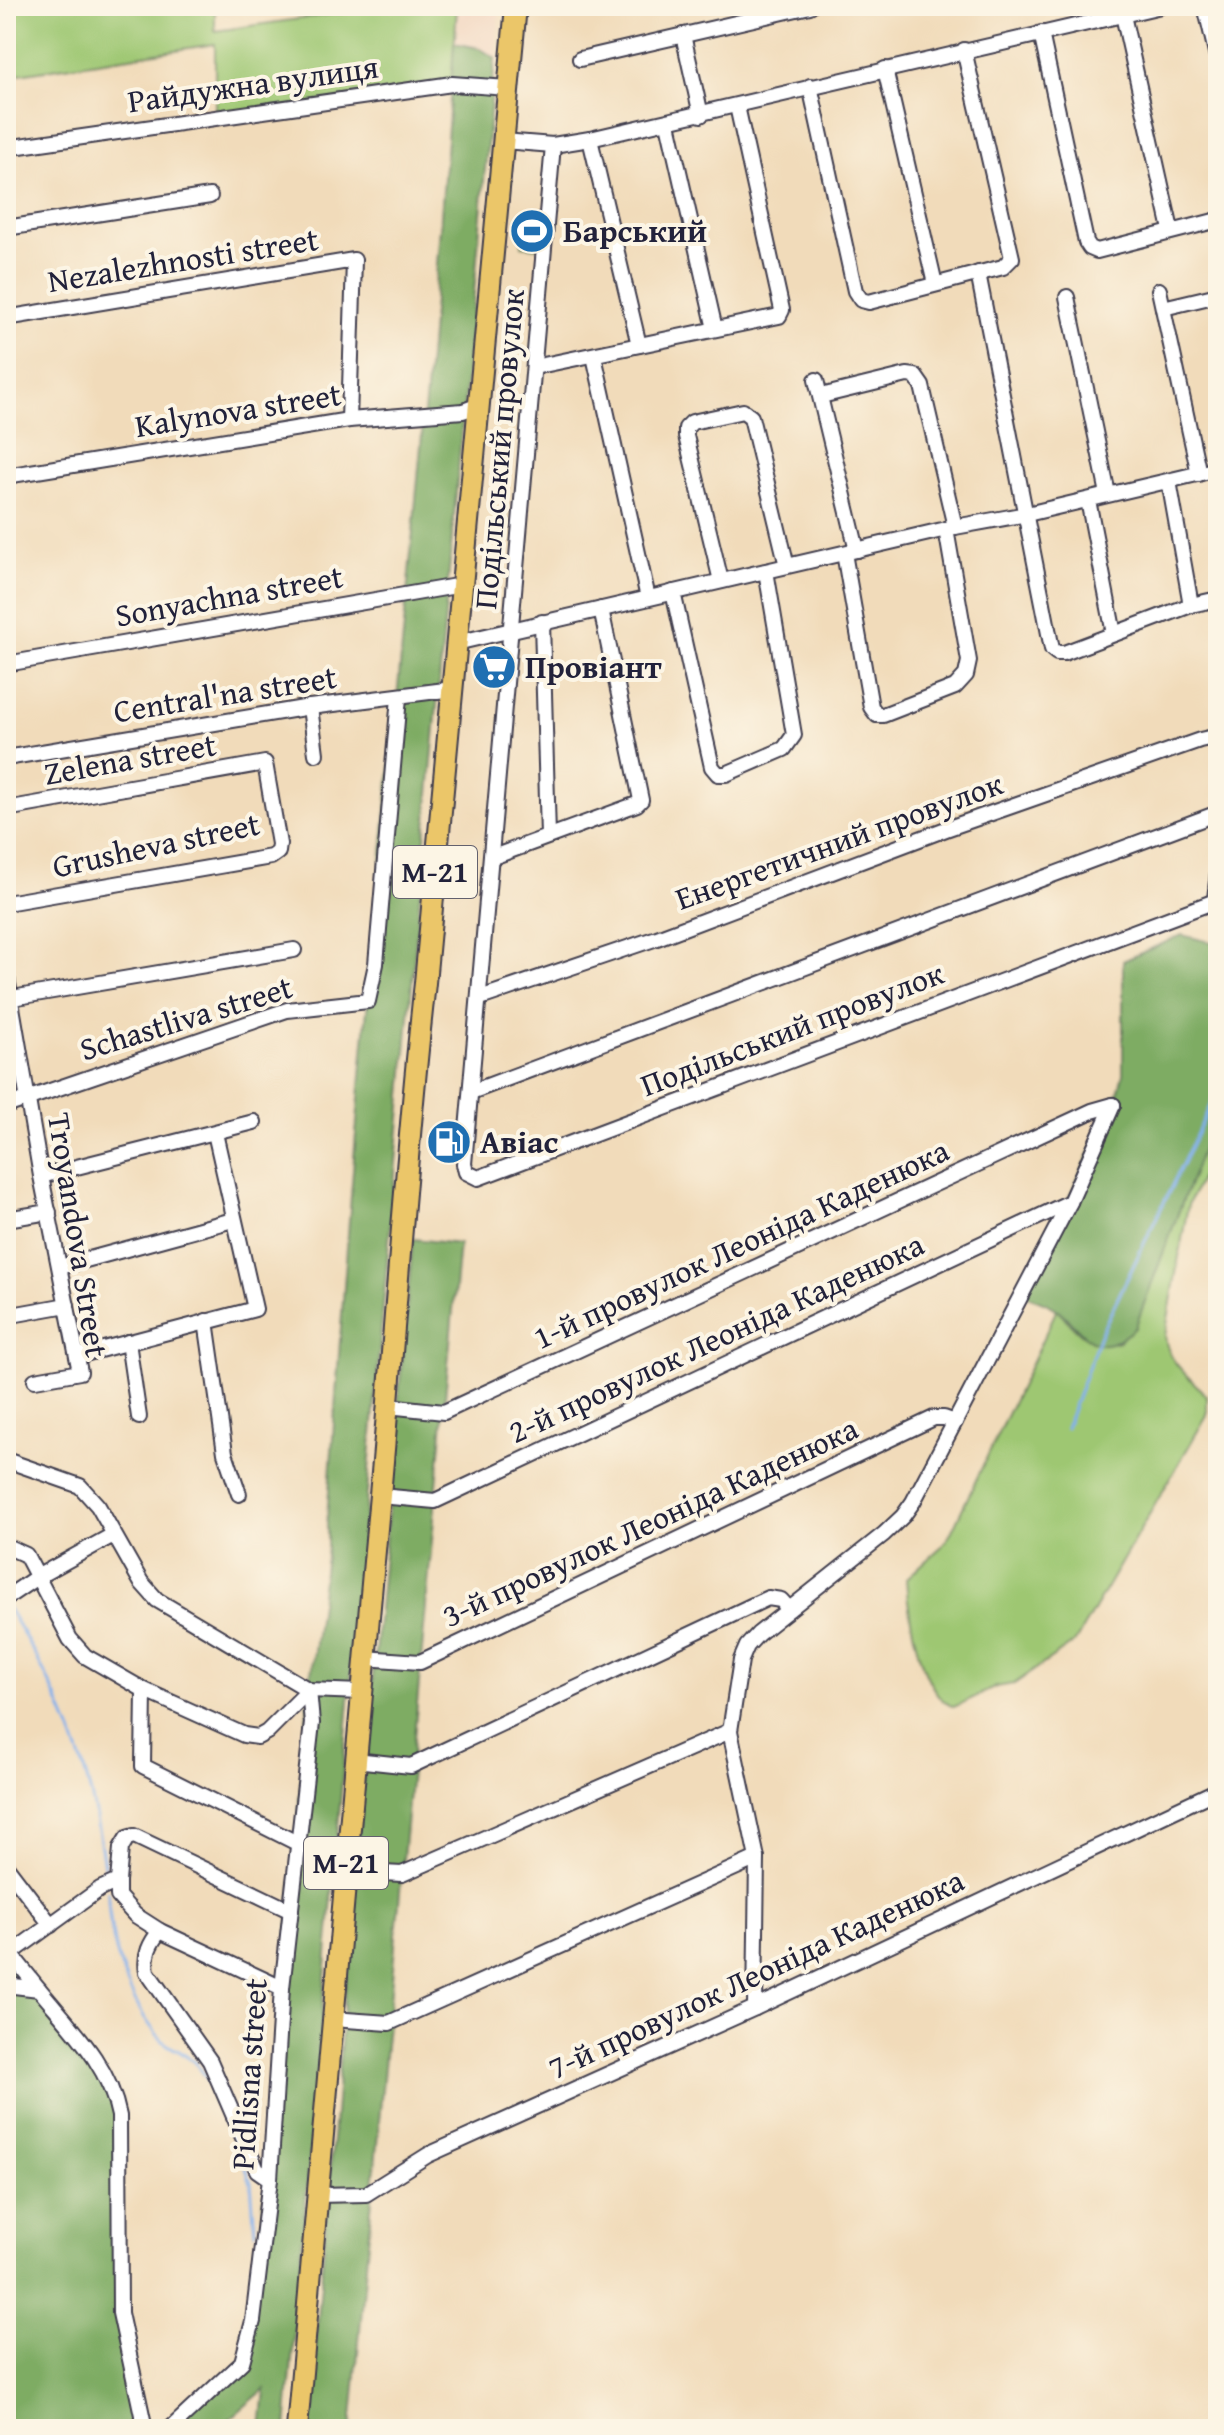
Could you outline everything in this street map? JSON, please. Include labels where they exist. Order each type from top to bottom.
[{"type":"highway","name":"М-21","points":[[297,2429],[388,1406],[413,1089],[516,6]]},
{"type":"street","points":[[580,59],[810,6]]},
{"type":"street","points":[[503,141],[553,145],[668,123],[810,86],[1161,6]]},
{"type":"street","points":[[1205,6],[1218,61]]},
{"type":"street","points":[[1123,15],[1171,230]]},
{"type":"street","points":[[1041,33],[1086,242],[1090,248],[1097,251],[1218,220]]},
{"type":"street","points":[[683,35],[701,115]]},
{"type":"street","points":[[810,86],[858,296],[869,302],[1007,265],[1012,254],[964,50]]},
{"type":"street","points":[[885,69],[935,284]]},
{"type":"street","name":"Райдужна вулиця","points":[[6,148],[452,84],[508,88]]},
{"type":"street","points":[[534,367],[779,316],[782,310],[737,106]]},
{"type":"street","points":[[668,123],[715,329]]},
{"type":"street","points":[[590,139],[639,345]]},
{"type":"street","name":"Подільський провулок","points":[[553,145],[464,1164],[469,1175],[478,1178],[1217,899]]},
{"type":"street","points":[[6,228],[210,196]]},
{"type":"street","name":"Nezalezhnosti street","points":[[6,318],[354,260],[349,420]]},
{"type":"street","points":[[978,273],[1052,649],[1064,653],[1191,605],[1218,599]]},
{"type":"street","points":[[1159,290],[1199,474]]},
{"type":"street","points":[[1163,308],[1218,295]]},
{"type":"street","points":[[1067,297],[1108,494]]},
{"type":"street","points":[[594,356],[648,598]]},
{"type":"street","points":[[816,380],[850,551],[871,707],[873,713],[883,715],[955,687],[966,675],[969,661],[950,528],[922,386],[915,376],[899,376],[821,396]]},
{"type":"street","name":"Kalynova street","points":[[6,476],[349,420],[463,411],[479,405]]},
{"type":"street","points":[[721,581],[686,436],[686,428],[692,422],[743,411],[751,417],[787,566]]},
{"type":"street","points":[[456,643],[1218,469]]},
{"type":"street","points":[[1169,481],[1191,605]]},
{"type":"street","points":[[1088,500],[1114,634]]},
{"type":"street","points":[[673,592],[712,767],[718,774],[726,774],[784,749],[794,735],[766,571]]},
{"type":"street","name":"Sonyachna street","points":[[6,664],[462,585]]},
{"type":"street","points":[[493,857],[637,804],[641,798],[601,609]]},
{"type":"street","points":[[542,622],[548,836]]},
{"type":"street","name":"Central'na street","points":[[6,758],[310,707],[453,689]]},
{"type":"street","name":"Schastliva street","points":[[6,1106],[287,1010],[368,1001],[376,964],[399,697]]},
{"type":"street","points":[[310,707],[316,754]]},
{"type":"street","name":"Енергетичний провулок","points":[[480,998],[699,923],[946,829],[1218,736]]},
{"type":"street","name":"Zelena street","points":[[6,809],[265,763]]},
{"type":"street","name":"Grusheva street","points":[[6,903],[271,857],[278,852],[279,844],[265,763]]},
{"type":"street","name":"Подільський провулок","points":[[471,1092],[1218,813]]},
{"type":"street","points":[[1217,899],[1218,872]]},
{"type":"street","points":[[12,998],[294,950]]},
{"type":"street","name":"Troyandova Street","points":[[6,972],[41,1176],[80,1372],[35,1380]]},
{"type":"street","name":"1-й провулок Леоніда Каденюка","points":[[388,1406],[444,1412],[891,1203],[1092,1111],[1113,1105],[1070,1202]]},
{"type":"street","points":[[41,1176],[254,1122]]},
{"type":"street","points":[[77,1356],[255,1309],[215,1133]]},
{"type":"street","points":[[755,2008],[757,1858],[730,1731],[741,1660],[747,1646],[758,1634],[903,1516],[1070,1202]]},
{"type":"street","name":"2-й провулок Леоніда Каденюка","points":[[380,1496],[435,1501],[1070,1202]]},
{"type":"street","points":[[6,1219],[49,1212]]},
{"type":"street","points":[[60,1267],[233,1220]]},
{"type":"street","points":[[6,1316],[67,1305]]},
{"type":"street","points":[[206,1321],[225,1453],[239,1494]]},
{"type":"street","points":[[128,1342],[139,1417]]},
{"type":"street","name":"3-й провулок Леоніда Каденюка","points":[[364,1658],[420,1662],[934,1418],[955,1422]]},
{"type":"street","points":[[6,1460],[80,1486],[98,1506],[141,1582],[157,1600],[309,1690],[361,1692]]},
{"type":"street","points":[[6,1598],[113,1535]]},
{"type":"street","points":[[6,1546],[26,1555],[77,1649],[94,1663],[144,1690],[244,1735],[258,1737],[267,1732],[309,1690]]},
{"type":"street","points":[[355,1760],[411,1766],[768,1598],[781,1600],[789,1609]]},
{"type":"street","points":[[144,1690],[143,1766],[297,1843]]},
{"type":"street","name":"Pidlisna street","points":[[170,2429],[242,2362],[253,2321],[270,2179],[282,1988],[312,1723],[309,1690]]},
{"type":"street","points":[[345,1871],[402,1874],[730,1731]]},
{"type":"street","name":"7-й провулок Леоніда Каденюка","points":[[316,2195],[366,2194],[428,2155],[755,2008],[1218,1790]]},
{"type":"street","points":[[282,1988],[160,1931],[135,1915],[118,1896],[121,1848],[127,1838],[134,1836],[291,1911]]},
{"type":"street","points":[[332,2019],[389,2023],[757,1858]]},
{"type":"street","points":[[6,1866],[51,1925]]},
{"type":"street","points":[[118,1881],[100,1889],[9,1956],[99,2062],[116,2097],[119,2116],[120,2313],[145,2429]]},
{"type":"street","points":[[160,1931],[149,1944],[145,1963],[147,1972],[210,2061],[257,2170],[270,2179]]},
{"type":"street","points":[[6,1985],[39,1989]]},
{"type":"shaded area","points":[[457,6],[500,6],[495,58],[479,48],[454,43]]},
{"type":"green space","points":[[6,6],[215,6],[215,31],[391,6],[457,6],[452,84],[215,117],[215,44],[6,76]]},
{"type":"green space","points":[[454,43],[479,48],[495,58],[286,2429],[261,2429],[265,2389],[218,2429],[170,2429],[242,2362],[253,2321],[309,1690],[327,1548],[356,1129],[425,402]]},
{"type":"green space","name":"Барський","points":[[525,215],[541,216],[539,248],[522,246]]},
{"type":"green space","points":[[1182,935],[1218,944],[1218,1107],[1135,1328],[1121,1338],[1100,1344],[1084,1335],[1054,1308],[1024,1294],[1119,1090],[1123,1074],[1123,961]]},
{"type":"green space","points":[[1218,1107],[1218,1141],[1188,1205],[1165,1336],[1170,1355],[1207,1396],[1207,1415],[1075,1642],[1014,1684],[996,1687],[954,1707],[932,1687],[924,1670],[913,1631],[906,1579],[950,1535],[1057,1309],[1077,1331],[1091,1340],[1100,1343],[1120,1341]]},
{"type":"green space","points":[[413,1239],[459,1244],[351,2429],[309,2429],[355,1871]]},
{"type":"green space","points":[[11,1954],[116,2097],[120,2313],[145,2429],[6,2429],[6,1957]]},
{"type":"waterway","points":[[1066,1428],[1100,1335],[1218,1090]]},
{"type":"waterway","points":[[7,1607],[48,1679],[80,1755],[96,1817],[107,1881]]},
{"type":"waterway","points":[[108,1892],[116,1951],[140,2009],[162,2040],[198,2066],[220,2102]]},
{"type":"waterway","points":[[236,2138],[251,2183],[255,2232]]},
{"type":"place","name":"Барський","points":[[532,231]]},
{"type":"place","name":"Провіант","points":[[494,667]]},
{"type":"place","name":"Авіас","points":[[449,1142]]}]
